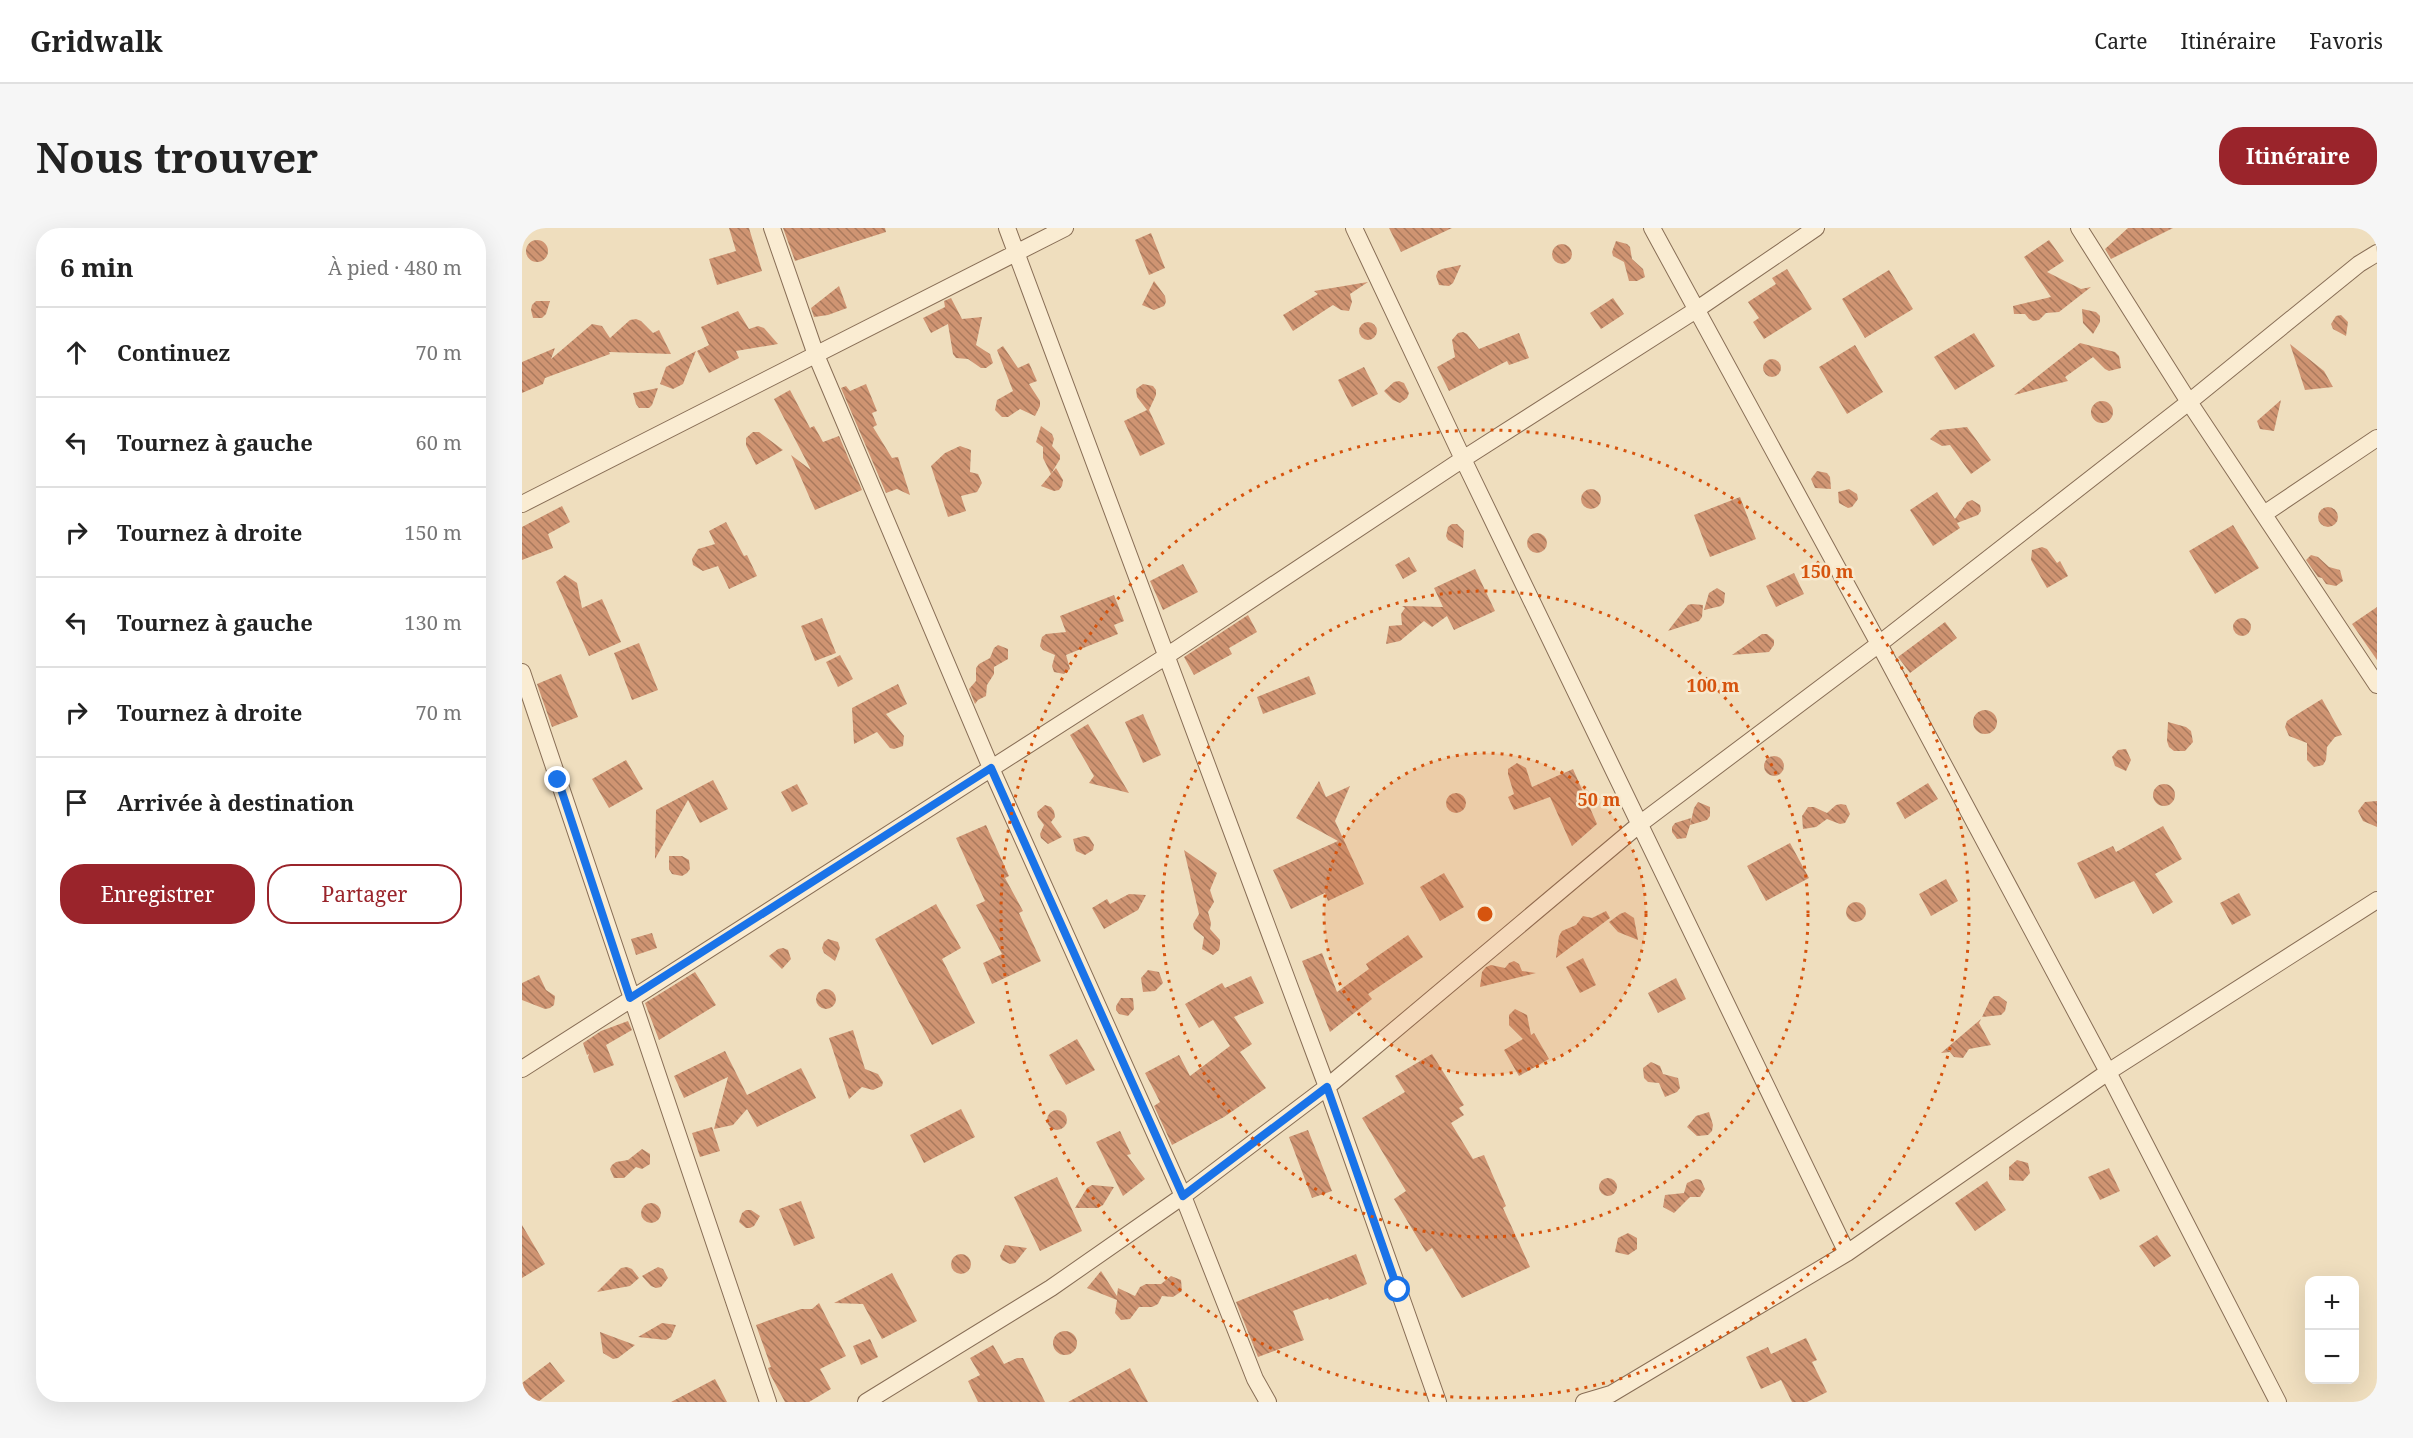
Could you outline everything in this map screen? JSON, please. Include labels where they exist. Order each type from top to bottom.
[{"type":"street","points":[[772,228],[816,355],[991,768],[1183,1196],[1255,1379],[1268,1402]]},
{"type":"street","points":[[1007,228],[1327,1087],[1438,1402]]},
{"type":"street","points":[[522,504],[1065,228]]},
{"type":"street","points":[[1354,228],[1463,459],[1847,1253]]},
{"type":"street","points":[[1652,228],[1879,644],[2108,1072],[2278,1402]]},
{"type":"street","points":[[522,1069],[1165,657],[1463,459],[1695,310],[1816,228]]},
{"type":"street","points":[[2079,228],[2188,402],[2377,685]]},
{"type":"street","points":[[866,1402],[1051,1288],[1183,1196],[1327,1087],[1641,823],[1879,644],[2188,402],[2359,264],[2377,253]]},
{"type":"street","points":[[2264,514],[2377,438]]},
{"type":"street","points":[[522,672],[768,1402]]},
{"type":"street","points":[[1584,1402],[1611,1394],[1847,1253],[2108,1072],[2377,900]]},
{"type":"building","points":[[729,228],[749,228],[762,271],[717,285],[709,259],[736,251]]},
{"type":"building","points":[[783,228],[885,228],[886,232],[795,261]]},
{"type":"building","points":[[1389,228],[1452,228],[1401,252]]},
{"type":"building","points":[[2128,228],[2173,228],[2111,259],[2105,249]]},
{"type":"building","points":[[1151,233],[1165,268],[1149,275],[1135,240]]},
{"type":"building","points":[[537,240],[545,243],[548,251],[545,259],[537,262],[529,259],[526,251],[529,243]]},
{"type":"building","points":[[2049,240],[2064,261],[2047,272],[2081,289],[2091,287],[2059,312],[2046,313],[2039,320],[2033,321],[2025,314],[2014,314],[2013,306],[2051,297],[2024,257]]},
{"type":"building","points":[[1616,241],[1630,247],[1632,259],[1643,269],[1645,277],[1637,281],[1629,281],[1624,262],[1613,256]]},
{"type":"building","points":[[1562,244],[1569,247],[1572,254],[1569,261],[1562,264],[1555,261],[1552,254],[1555,247]]},
{"type":"building","points":[[1461,265],[1453,283],[1449,286],[1439,285],[1436,276],[1438,271]]},
{"type":"building","points":[[1787,269],[1812,309],[1764,339],[1753,322],[1759,318],[1748,302],[1776,284],[1772,278]]},
{"type":"building","points":[[1889,270],[1913,309],[1865,338],[1842,299]]},
{"type":"building","points":[[1154,281],[1165,296],[1166,302],[1164,306],[1154,310],[1142,305]]},
{"type":"building","points":[[1368,282],[1350,294],[1352,302],[1349,311],[1341,310],[1333,305],[1293,331],[1283,315],[1318,294],[1314,291]]},
{"type":"building","points":[[839,286],[847,308],[814,317],[811,308]]},
{"type":"building","points":[[951,298],[962,319],[982,317],[976,345],[990,354],[993,363],[986,368],[981,368],[968,359],[956,358],[953,354],[948,324],[931,333],[923,318],[945,307],[944,301]]},
{"type":"building","points":[[1613,298],[1624,314],[1601,329],[1590,313]]},
{"type":"building","points":[[536,301],[550,301],[546,314],[542,318],[533,318],[531,310]]},
{"type":"building","points":[[2082,309],[2096,312],[2100,316],[2100,322],[2093,334],[2083,323]]},
{"type":"building","points":[[738,311],[749,329],[758,326],[764,328],[778,344],[736,351],[739,358],[709,373],[697,351],[709,345],[701,327]]},
{"type":"building","points":[[2341,315],[2348,322],[2346,336],[2333,329],[2331,324],[2336,316]]},
{"type":"building","points":[[636,319],[653,333],[659,330],[671,354],[609,352],[610,354],[545,378],[543,384],[522,393],[522,362],[555,348],[551,359],[592,324],[602,326],[610,338],[630,320]]},
{"type":"building","points":[[1364,322],[1372,322],[1377,327],[1375,338],[1364,340],[1359,335],[1359,327]]},
{"type":"building","points":[[1463,332],[1479,349],[1519,333],[1529,358],[1509,365],[1507,361],[1449,391],[1437,367],[1455,357],[1452,340],[1458,333]]},
{"type":"building","points":[[1974,333],[1995,366],[1955,390],[1934,357]]},
{"type":"building","points":[[2080,343],[2115,352],[2119,356],[2121,368],[2109,371],[2093,357],[2065,377],[2068,381],[2014,395]]},
{"type":"building","points":[[2290,344],[2324,371],[2333,387],[2305,390]]},
{"type":"building","points":[[1855,345],[1883,392],[1847,414],[1819,367]]},
{"type":"building","points":[[1003,346],[1018,368],[1029,363],[1037,381],[1029,384],[1040,401],[1035,416],[1020,409],[1008,417],[1002,417],[995,410],[997,400],[1013,391],[997,350]]},
{"type":"building","points":[[696,351],[683,384],[673,389],[660,384],[666,367]]},
{"type":"building","points":[[1772,359],[1778,362],[1781,368],[1778,374],[1772,377],[1766,374],[1763,368],[1766,362]]},
{"type":"building","points":[[1364,367],[1378,394],[1352,407],[1338,380]]},
{"type":"building","points":[[1394,382],[1404,383],[1409,393],[1407,398],[1400,403],[1384,391]]},
{"type":"building","points":[[866,384],[877,411],[872,413],[877,425],[873,427],[892,458],[898,457],[910,495],[897,489],[886,493],[841,388],[846,386],[850,391]]},
{"type":"building","points":[[1143,384],[1153,386],[1156,390],[1149,410],[1165,444],[1140,456],[1124,421],[1147,410],[1137,397],[1136,389]]},
{"type":"building","points":[[658,388],[652,405],[649,408],[639,408],[633,393]]},
{"type":"building","points":[[790,390],[810,428],[814,426],[823,442],[839,436],[862,490],[815,510],[791,455],[811,470],[774,399]]},
{"type":"building","points":[[2281,400],[2274,431],[2260,429],[2257,421]]},
{"type":"building","points":[[2102,401],[2110,404],[2113,412],[2110,420],[2102,423],[2094,420],[2091,412],[2094,404]]},
{"type":"building","points":[[1041,426],[1052,434],[1054,439],[1052,446],[1060,455],[1051,474],[1043,458],[1043,447],[1036,442]]},
{"type":"building","points":[[1967,427],[1991,460],[1971,474],[1950,445],[1942,446],[1930,439],[1940,430]]},
{"type":"building","points":[[753,432],[759,432],[783,450],[756,465],[746,445],[746,438]]},
{"type":"building","points":[[960,446],[971,450],[970,472],[978,474],[982,483],[977,492],[961,496],[966,511],[948,517],[931,466],[945,453]]},
{"type":"building","points":[[1056,468],[1063,480],[1059,490],[1054,491],[1041,486]]},
{"type":"building","points":[[1817,471],[1827,473],[1830,477],[1831,489],[1815,488],[1811,479]]},
{"type":"building","points":[[1587,489],[1595,489],[1601,495],[1601,503],[1595,509],[1587,509],[1581,503],[1581,495]]},
{"type":"building","points":[[1849,489],[1857,494],[1858,499],[1852,507],[1848,508],[1839,503],[1838,492]]},
{"type":"building","points":[[1937,492],[1955,519],[1967,502],[1972,500],[1980,505],[1981,511],[1978,515],[1957,523],[1960,528],[1933,546],[1910,510]]},
{"type":"building","points":[[1740,497],[1756,539],[1710,557],[1694,515]]},
{"type":"building","points":[[562,506],[570,522],[548,534],[553,548],[522,560],[522,527]]},
{"type":"building","points":[[2328,507],[2335,510],[2338,517],[2335,524],[2328,527],[2321,524],[2318,517],[2321,510]]},
{"type":"building","points":[[726,522],[757,576],[729,589],[718,566],[703,571],[693,565],[692,559],[698,549],[715,544],[709,531]]},
{"type":"building","points":[[1457,524],[1464,531],[1463,548],[1448,540],[1446,536],[1448,527]]},
{"type":"building","points":[[2233,525],[2259,568],[2215,594],[2189,551]]},
{"type":"building","points":[[1537,533],[1544,536],[1547,543],[1544,550],[1537,553],[1530,550],[1527,543],[1530,536]]},
{"type":"building","points":[[2042,547],[2047,549],[2057,563],[2060,561],[2068,576],[2047,588],[2031,560],[2032,550]]},
{"type":"building","points":[[2311,555],[2318,557],[2329,567],[2340,570],[2343,581],[2336,586],[2326,584],[2306,560]]},
{"type":"building","points":[[1409,557],[1417,571],[1403,579],[1395,565]]},
{"type":"building","points":[[1183,564],[1198,592],[1163,610],[1150,581]]},
{"type":"building","points":[[1475,569],[1495,611],[1454,630],[1447,616],[1432,627],[1424,621],[1400,641],[1386,644],[1389,626],[1402,625],[1401,614],[1405,608],[1402,606],[1443,607],[1434,588]]},
{"type":"building","points":[[1794,573],[1804,594],[1776,607],[1766,586]]},
{"type":"building","points":[[565,575],[577,583],[582,608],[602,599],[621,642],[589,656],[556,582]]},
{"type":"building","points":[[1717,588],[1725,593],[1724,603],[1721,606],[1704,610],[1709,593]]},
{"type":"building","points":[[1114,595],[1124,621],[1114,625],[1118,634],[1066,655],[1070,669],[1064,674],[1054,672],[1052,666],[1055,655],[1043,650],[1040,646],[1042,637],[1046,634],[1066,632],[1060,616]]},
{"type":"building","points":[[1688,605],[1703,605],[1702,617],[1699,621],[1668,631]]},
{"type":"building","points":[[2377,607],[2377,660],[2352,624]]},
{"type":"building","points":[[1248,615],[1257,632],[1229,648],[1232,654],[1194,675],[1184,657]]},
{"type":"building","points":[[822,618],[836,653],[815,661],[801,626]]},
{"type":"building","points":[[2242,618],[2249,620],[2251,627],[2249,634],[2242,636],[2235,634],[2233,627],[2235,620]]},
{"type":"building","points":[[1945,622],[1957,638],[1910,673],[1898,657]]},
{"type":"building","points":[[1762,634],[1767,634],[1774,640],[1774,645],[1769,652],[1732,655]]},
{"type":"building","points":[[639,643],[658,690],[632,700],[614,653]]},
{"type":"building","points":[[998,645],[1008,649],[1008,659],[994,667],[994,674],[987,685],[986,696],[975,704],[969,689],[976,681],[976,668],[990,658],[994,648]]},
{"type":"building","points":[[840,655],[853,679],[838,687],[826,662]]},
{"type":"building","points":[[561,674],[578,717],[552,727],[537,684]]},
{"type":"building","points":[[1309,676],[1316,694],[1263,714],[1257,697]]},
{"type":"building","points":[[898,684],[907,704],[886,714],[904,736],[903,746],[890,748],[877,732],[854,744],[852,708]]},
{"type":"building","points":[[2322,699],[2342,735],[2335,737],[2327,747],[2326,760],[2323,765],[2314,767],[2307,760],[2307,743],[2289,736],[2285,727],[2287,721]]},
{"type":"building","points":[[1985,710],[1994,713],[1997,722],[1994,731],[1985,734],[1976,731],[1973,722],[1976,713]]},
{"type":"building","points":[[1143,714],[1161,755],[1143,763],[1125,722]]},
{"type":"building","points":[[2168,722],[2186,727],[2191,731],[2193,742],[2185,751],[2174,751],[2169,747]]},
{"type":"building","points":[[1088,724],[1129,793],[1089,783],[1094,776],[1070,735]]},
{"type":"building","points":[[2126,749],[2131,760],[2126,771],[2115,766],[2112,757],[2118,750]]},
{"type":"building","points":[[1774,756],[1781,759],[1784,766],[1781,773],[1774,776],[1767,773],[1764,766],[1767,759]]},
{"type":"building","points":[[626,760],[643,789],[609,808],[592,779]]},
{"type":"building","points":[[1517,763],[1526,768],[1532,787],[1573,769],[1597,824],[1572,846],[1550,797],[1514,810],[1508,797],[1514,794],[1508,769]]},
{"type":"building","points":[[713,780],[728,809],[700,823],[688,800],[655,859],[656,810]]},
{"type":"building","points":[[1319,781],[1326,797],[1350,786],[1335,821],[1364,884],[1328,901],[1325,893],[1291,909],[1273,870],[1338,841],[1296,818]]},
{"type":"building","points":[[1928,783],[1938,799],[1905,819],[1896,803]]},
{"type":"building","points":[[797,784],[808,804],[792,812],[781,792]]},
{"type":"building","points":[[2164,784],[2172,787],[2175,795],[2172,803],[2164,806],[2156,803],[2153,795],[2156,787]]},
{"type":"building","points":[[1456,793],[1463,796],[1466,803],[1463,810],[1456,813],[1449,810],[1446,803],[1449,796]]},
{"type":"building","points":[[2377,801],[2377,827],[2363,821],[2358,811],[2365,802]]},
{"type":"building","points":[[1698,802],[1710,807],[1710,816],[1707,820],[1690,825],[1694,808]]},
{"type":"building","points":[[1045,805],[1054,811],[1055,817],[1051,822],[1062,837],[1048,844],[1041,838],[1040,834],[1044,825],[1037,812]]},
{"type":"building","points":[[1836,805],[1846,805],[1850,814],[1845,823],[1840,824],[1827,819],[1816,827],[1803,829],[1802,816],[1808,807],[1814,807],[1827,813]]},
{"type":"building","points":[[1691,818],[1686,838],[1677,839],[1672,832],[1675,823]]},
{"type":"building","points":[[986,825],[1009,876],[1005,878],[1023,911],[1019,913],[1041,961],[992,984],[983,963],[1002,954],[976,905],[985,901],[956,838]]},
{"type":"building","points":[[2163,826],[2182,859],[2155,874],[2173,902],[2153,914],[2134,881],[2095,899],[2077,863],[2113,846],[2116,852]]},
{"type":"building","points":[[1089,837],[1094,845],[1093,850],[1085,855],[1076,851],[1073,839]]},
{"type":"building","points":[[1790,843],[1809,878],[1766,901],[1747,866]]},
{"type":"building","points":[[1184,850],[1217,873],[1210,890],[1214,902],[1208,912],[1210,929],[1220,940],[1219,950],[1213,955],[1202,949],[1204,937],[1194,929],[1193,924],[1199,914]]},
{"type":"building","points":[[669,856],[682,856],[689,860],[690,869],[687,873],[682,876],[672,874],[669,869]]},
{"type":"building","points":[[1444,873],[1464,907],[1440,921],[1420,887]]},
{"type":"building","points":[[1946,879],[1958,901],[1931,916],[1919,894]]},
{"type":"building","points":[[2239,893],[2251,915],[2232,925],[2220,903]]},
{"type":"building","points":[[1129,894],[1146,895],[1138,910],[1104,929],[1092,908],[1107,899],[1110,904]]},
{"type":"building","points":[[1856,902],[1863,905],[1866,912],[1863,919],[1856,922],[1849,919],[1846,912],[1849,905]]},
{"type":"building","points":[[936,904],[961,948],[942,959],[975,1023],[932,1045],[875,939]]},
{"type":"building","points":[[1606,911],[1610,918],[1556,958],[1559,936],[1562,931],[1576,925],[1583,916],[1592,918]]},
{"type":"building","points":[[1625,912],[1634,918],[1638,940],[1618,932],[1609,922]]},
{"type":"building","points":[[652,933],[657,948],[636,955],[631,939]]},
{"type":"building","points":[[1408,935],[1423,957],[1368,994],[1372,999],[1330,1032],[1302,961],[1322,953],[1337,992],[1369,969],[1366,964]]},
{"type":"building","points":[[828,939],[838,942],[840,948],[835,961],[824,953],[822,948]]},
{"type":"building","points":[[783,948],[788,950],[791,959],[782,969],[769,956]]},
{"type":"building","points":[[1583,958],[1596,985],[1580,993],[1566,967]]},
{"type":"building","points":[[1514,961],[1519,964],[1522,971],[1536,973],[1480,987],[1482,972],[1486,967],[1491,965],[1505,968]]},
{"type":"building","points":[[1148,970],[1159,972],[1163,983],[1155,991],[1143,992],[1141,978]]},
{"type":"building","points":[[695,972],[716,1005],[659,1040],[645,1003]]},
{"type":"building","points":[[539,975],[546,990],[555,996],[554,1005],[550,1008],[545,1009],[522,1000],[522,983]]},
{"type":"building","points":[[1251,976],[1264,1003],[1234,1017],[1252,1044],[1240,1052],[1266,1088],[1224,1117],[1172,1145],[1154,1106],[1160,1102],[1145,1073],[1179,1055],[1190,1076],[1230,1046],[1213,1020],[1199,1028],[1185,1004],[1222,983],[1225,988]]},
{"type":"building","points":[[1676,978],[1686,999],[1658,1013],[1648,993]]},
{"type":"building","points":[[826,989],[833,992],[836,999],[833,1006],[826,1009],[819,1006],[816,999],[819,992]]},
{"type":"building","points":[[1994,996],[1999,996],[2007,1002],[2005,1011],[2001,1015],[1982,1017],[1990,1000]]},
{"type":"building","points":[[1121,998],[1133,998],[1134,1009],[1128,1016],[1119,1014],[1116,1010]]},
{"type":"building","points":[[1515,1009],[1527,1015],[1531,1035],[1534,1033],[1549,1059],[1519,1076],[1504,1050],[1523,1039],[1509,1025],[1509,1015]]},
{"type":"building","points":[[1981,1019],[1979,1023],[1991,1045],[1969,1049],[1963,1058],[1954,1057],[1950,1052],[1941,1053]]},
{"type":"building","points":[[628,1021],[632,1030],[606,1045],[614,1065],[594,1073],[589,1054],[587,1055],[583,1043],[601,1031]]},
{"type":"building","points":[[853,1030],[865,1069],[878,1074],[883,1082],[882,1086],[873,1090],[862,1087],[849,1099],[829,1038]]},
{"type":"building","points":[[1077,1039],[1095,1070],[1066,1085],[1049,1055]]},
{"type":"building","points":[[725,1051],[747,1095],[801,1068],[816,1098],[757,1127],[747,1109],[733,1125],[714,1129],[728,1077],[684,1098],[674,1076]]},
{"type":"building","points":[[1432,1054],[1464,1105],[1459,1108],[1464,1115],[1451,1123],[1473,1159],[1484,1155],[1506,1206],[1503,1208],[1530,1267],[1462,1298],[1432,1248],[1426,1252],[1394,1199],[1406,1191],[1362,1118],[1405,1092],[1395,1076]]},
{"type":"building","points":[[1651,1062],[1660,1066],[1663,1074],[1678,1078],[1680,1088],[1677,1092],[1665,1097],[1659,1083],[1648,1082],[1644,1078],[1643,1068]]},
{"type":"building","points":[[961,1109],[975,1137],[924,1163],[910,1135]]},
{"type":"building","points":[[1057,1110],[1064,1113],[1067,1120],[1064,1127],[1057,1130],[1050,1127],[1047,1120],[1050,1113]]},
{"type":"building","points":[[1709,1112],[1713,1125],[1712,1131],[1708,1135],[1697,1136],[1687,1127],[1696,1116]]},
{"type":"building","points":[[712,1127],[720,1151],[700,1157],[692,1133]]},
{"type":"building","points":[[1308,1130],[1332,1191],[1312,1198],[1289,1137]]},
{"type":"building","points":[[1120,1131],[1131,1154],[1127,1155],[1145,1179],[1123,1196],[1096,1142]]},
{"type":"building","points":[[642,1149],[650,1154],[650,1164],[642,1169],[636,1167],[624,1178],[614,1178],[610,1169],[612,1165],[628,1160]]},
{"type":"building","points":[[2017,1160],[2028,1163],[2030,1173],[2023,1181],[2009,1180],[2009,1167]]},
{"type":"building","points":[[2109,1168],[2120,1191],[2100,1200],[2088,1177]]},
{"type":"building","points":[[1057,1177],[1082,1231],[1040,1251],[1014,1197]]},
{"type":"building","points":[[1608,1178],[1614,1181],[1617,1187],[1614,1193],[1608,1196],[1602,1193],[1599,1187],[1602,1181]]},
{"type":"building","points":[[1696,1179],[1701,1180],[1705,1189],[1700,1197],[1690,1197],[1674,1213],[1663,1207],[1665,1195],[1684,1193],[1687,1183]]},
{"type":"building","points":[[1987,1181],[2006,1210],[1975,1231],[1955,1203]]},
{"type":"building","points":[[1092,1185],[1114,1187],[1103,1205],[1098,1208],[1075,1208],[1087,1188]]},
{"type":"building","points":[[801,1201],[815,1238],[794,1246],[779,1209]]},
{"type":"building","points":[[651,1203],[658,1206],[661,1213],[658,1220],[651,1223],[644,1220],[641,1213],[644,1206]]},
{"type":"building","points":[[751,1210],[760,1216],[750,1228],[746,1228],[739,1222],[742,1213]]},
{"type":"building","points":[[522,1225],[545,1264],[522,1278]]},
{"type":"building","points":[[1628,1233],[1637,1238],[1637,1249],[1628,1255],[1615,1252],[1618,1238]]},
{"type":"building","points":[[2157,1235],[2171,1256],[2154,1267],[2139,1246]]},
{"type":"building","points":[[1005,1245],[1027,1248],[1015,1263],[1010,1264],[1002,1260],[1000,1256]]},
{"type":"building","points":[[961,1254],[968,1257],[971,1264],[968,1271],[961,1274],[954,1271],[951,1264],[954,1257]]},
{"type":"building","points":[[1356,1254],[1367,1284],[1329,1300],[1328,1298],[1293,1311],[1304,1340],[1258,1357],[1236,1302]]},
{"type":"building","points":[[658,1267],[663,1269],[668,1278],[661,1287],[656,1288],[642,1276]]},
{"type":"building","points":[[621,1268],[632,1269],[639,1278],[630,1286],[597,1292]]},
{"type":"building","points":[[1101,1271],[1117,1296],[1118,1288],[1135,1296],[1140,1287],[1146,1284],[1161,1284],[1171,1276],[1181,1280],[1182,1291],[1173,1297],[1162,1296],[1158,1304],[1152,1307],[1139,1307],[1130,1319],[1121,1320],[1115,1313],[1117,1300],[1087,1288]]},
{"type":"building","points":[[892,1273],[917,1321],[882,1339],[863,1304],[834,1303]]},
{"type":"building","points":[[819,1303],[846,1356],[820,1369],[831,1389],[809,1402],[785,1402],[770,1374],[768,1368],[771,1367],[756,1325],[801,1309],[812,1309]]},
{"type":"building","points":[[662,1323],[676,1325],[671,1337],[666,1340],[638,1337]]},
{"type":"building","points":[[1065,1331],[1074,1334],[1077,1343],[1074,1352],[1065,1355],[1056,1352],[1053,1343],[1056,1334]]},
{"type":"building","points":[[600,1332],[635,1345],[618,1358],[613,1359],[603,1353]]},
{"type":"building","points":[[1806,1338],[1817,1360],[1812,1362],[1827,1392],[1807,1402],[1792,1402],[1781,1380],[1761,1389],[1746,1357],[1768,1347],[1771,1354]]},
{"type":"building","points":[[870,1339],[878,1357],[861,1365],[853,1346]]},
{"type":"building","points":[[993,1345],[1004,1364],[1017,1358],[1023,1358],[1045,1402],[978,1402],[968,1381],[980,1375],[970,1358]]},
{"type":"building","points":[[550,1362],[565,1381],[538,1402],[522,1402],[522,1383]]},
{"type":"building","points":[[1130,1368],[1148,1402],[1068,1402]]},
{"type":"building","points":[[715,1379],[727,1402],[671,1402]]},
{"type":"route","points":[[558,780],[630,998],[991,768],[1183,1196],[1327,1087],[1398,1290]]}]
